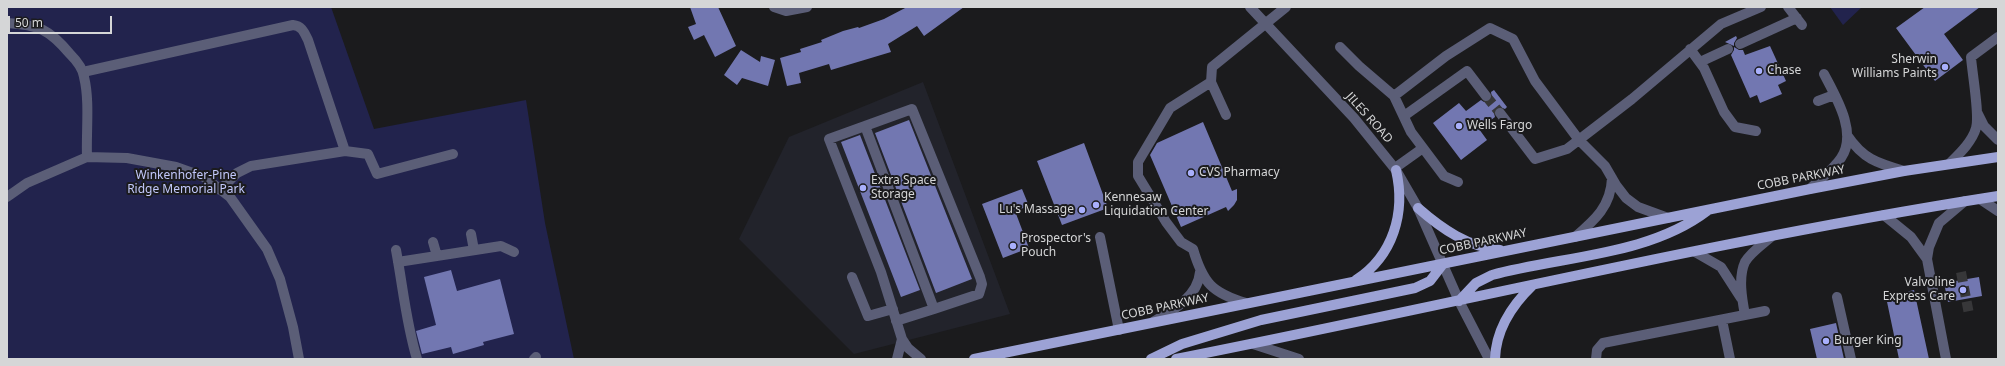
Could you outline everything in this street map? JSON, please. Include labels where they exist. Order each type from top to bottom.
[{"type":"main road","name":"COBB PARKWAY","points":[[974,359],[1708,209],[1904,171],[1998,157]]},
{"type":"main road","points":[[1352,282],[1372,268],[1389,246],[1394,232],[1399,208],[1399,183],[1396,169]]},
{"type":"main road","points":[[1176,359],[1695,252],[1884,215],[1998,196]]},
{"type":"main road","points":[[1418,208],[1444,229],[1471,243],[1485,248],[1512,250]]},
{"type":"main road","points":[[1459,301],[1469,289],[1492,275],[1632,245],[1684,226],[1708,209]]},
{"type":"main road","points":[[1152,359],[1182,344],[1261,320],[1415,288],[1430,281],[1443,264]]},
{"type":"main road","points":[[1495,359],[1497,342],[1506,320],[1518,302],[1533,285]]},
{"type":"street","points":[[774,7],[786,11],[807,7]]},
{"type":"street","name":"JILES ROAD","points":[[1250,7],[1354,118],[1396,169],[1418,208],[1459,301],[1489,359]]},
{"type":"street","points":[[1226,115],[1211,82],[1212,67],[1286,7]]},
{"type":"street","points":[[1500,113],[1535,159],[1567,149],[1632,99],[1721,24],[1761,7]]},
{"type":"street","points":[[1740,44],[1799,22],[1788,7]]},
{"type":"street","points":[[7,23],[26,24],[41,28],[57,38],[83,72],[86,98],[86,157]]},
{"type":"street","points":[[83,72],[293,25],[298,26],[304,30],[308,40],[345,151]]},
{"type":"street","points":[[1394,96],[1446,56],[1490,28],[1513,39],[1535,81],[1579,140],[1605,166],[1624,195],[1638,207],[1668,218]]},
{"type":"street","points":[[1949,164],[1967,145],[1976,127],[1977,112],[1971,57],[1998,37]]},
{"type":"street","points":[[1340,47],[1359,66],[1394,96],[1411,132],[1444,176],[1458,182]]},
{"type":"street","points":[[1690,49],[1700,62],[1724,112],[1735,128],[1756,131]]},
{"type":"street","points":[[1700,62],[1728,49]]},
{"type":"street","points":[[1404,116],[1467,71],[1486,96]]},
{"type":"street","points":[[1810,189],[1835,166],[1842,157],[1847,135],[1843,116],[1824,74]]},
{"type":"street","points":[[1211,82],[1170,108],[1138,162],[1138,176],[1166,222],[1181,242],[1194,250],[1200,272],[1208,283],[1215,289],[1235,300],[1246,303]]},
{"type":"street","points":[[1818,101],[1834,95]]},
{"type":"street","points":[[896,321],[979,294],[982,284],[912,109],[829,139],[882,272],[896,321],[902,339],[908,348],[921,359]]},
{"type":"street","points":[[1977,112],[1984,126],[1998,140]]},
{"type":"street","points":[[865,126],[934,309]]},
{"type":"street","points":[[1847,135],[1863,155],[1883,165],[1904,171]]},
{"type":"street","points":[[1396,169],[1423,148]]},
{"type":"street","points":[[220,190],[237,173],[251,166],[345,151],[368,154],[377,174],[453,154]]},
{"type":"street","points":[[7,197],[27,183],[86,157],[127,158],[176,166],[204,177],[230,197],[267,248],[282,286],[293,327],[299,359]]},
{"type":"street","points":[[1575,237],[1594,221],[1604,208],[1610,193],[1612,178]]},
{"type":"street","points":[[1980,199],[1998,211]]},
{"type":"street","points":[[1946,359],[1927,260],[1929,247],[1939,223],[1965,201]]},
{"type":"street","points":[[1884,215],[1911,237],[1927,260]]},
{"type":"street","points":[[471,234],[474,250]]},
{"type":"street","points":[[1100,237],[1119,330]]},
{"type":"street","points":[[1745,315],[1742,300],[1741,280],[1746,261],[1771,237]]},
{"type":"street","points":[[433,242],[437,256]]},
{"type":"street","points":[[398,262],[501,246],[514,252]]},
{"type":"street","points":[[396,250],[406,320],[417,359]]},
{"type":"street","points":[[1695,252],[1721,267],[1742,300]]},
{"type":"street","points":[[1152,323],[1180,305],[1196,287],[1200,272]]},
{"type":"street","points":[[852,277],[868,316],[893,309]]},
{"type":"street","points":[[1837,297],[1851,359]]},
{"type":"street","points":[[1596,359],[1597,350],[1604,343],[1765,312]]},
{"type":"street","points":[[1722,320],[1730,359]]},
{"type":"street","points":[[897,359],[902,339]]},
{"type":"street","points":[[1254,344],[1298,359]]},
{"type":"shaded area","name":"Extra Space Storage","points":[[923,82],[1010,314],[854,354],[739,239],[789,137]]},
{"type":"green space","name":"Winkenhofer-Pine Ridge Memorial Park","points":[[7,7],[331,7],[374,129],[526,100],[545,223],[574,359],[7,359]]},
{"type":"green space","points":[[1830,7],[1862,7],[1843,25]]},
{"type":"building","points":[[690,7],[718,7],[736,46],[715,57],[704,35],[694,40],[688,27],[696,24]]},
{"type":"building","points":[[907,7],[964,7],[924,36],[917,26],[888,44],[891,52],[831,70],[829,64],[799,73],[801,83],[787,86],[780,58],[801,52],[800,49],[822,42],[821,40],[843,31],[859,28],[884,19]]},
{"type":"building","points":[[1925,7],[1980,7],[1944,34],[1963,60],[1935,81],[1896,28]]},
{"type":"building","points":[[1736,36],[1737,38],[1734,46],[1725,42]]},
{"type":"building","name":"Chase","points":[[1770,46],[1786,81],[1778,85],[1782,94],[1760,103],[1757,95],[1750,98],[1731,55],[1734,47],[1739,50],[1743,50],[1745,55]]},
{"type":"building","points":[[741,50],[760,62],[761,56],[775,60],[768,86],[742,78],[737,85],[724,75]]},
{"type":"building","name":"Wells Fargo","points":[[1494,90],[1507,107],[1505,109],[1500,107],[1496,108],[1494,113],[1495,117],[1479,129],[1487,140],[1461,160],[1433,123],[1459,103],[1466,111],[1481,100],[1484,102],[1490,101],[1492,98],[1491,92]]},
{"type":"building","points":[[909,120],[972,279],[936,293],[875,133]]},
{"type":"building","name":"CVS Pharmacy","points":[[1203,122],[1232,191],[1237,189],[1237,200],[1228,211],[1226,207],[1181,227],[1150,155],[1157,143]]},
{"type":"building","points":[[860,135],[920,290],[901,297],[841,142]]},
{"type":"building","points":[[1084,143],[1108,208],[1062,225],[1037,161]]},
{"type":"building","points":[[1022,189],[1029,206],[1015,211],[1029,248],[1003,258],[982,204]]},
{"type":"building","points":[[451,270],[457,291],[500,279],[514,334],[483,342],[484,345],[453,354],[451,347],[422,354],[416,331],[436,325],[424,277]]},
{"type":"building","name":"Valvoline Express Care","points":[[1979,277],[1982,296],[1948,302],[1944,283]]},
{"type":"building","points":[[1914,290],[1929,359],[1899,359],[1886,297]]},
{"type":"building","name":"Burger King","points":[[1836,323],[1844,359],[1817,359],[1810,329]]},
{"type":"tunnel","points":[[1486,96],[1500,113]]},
{"type":"tunnel","points":[[1961,272],[1969,314]]},
{"type":"place","name":"Sherwin Williams Paints","points":[[1945,67]]},
{"type":"place","name":"Chase","points":[[1759,71]]},
{"type":"place","name":"Wells Fargo","points":[[1459,126]]},
{"type":"place","name":"CVS Pharmacy","points":[[1191,173]]},
{"type":"place","name":"Extra Space Storage","points":[[863,188]]},
{"type":"place","name":"Kennesaw Liquidation Center","points":[[1096,205]]},
{"type":"place","name":"Lu's Massage","points":[[1082,210]]},
{"type":"place","name":"Prospector's Pouch","points":[[1013,246]]},
{"type":"place","name":"Valvoline Express Care","points":[[1963,290]]},
{"type":"place","name":"Burger King","points":[[1826,341]]}]
